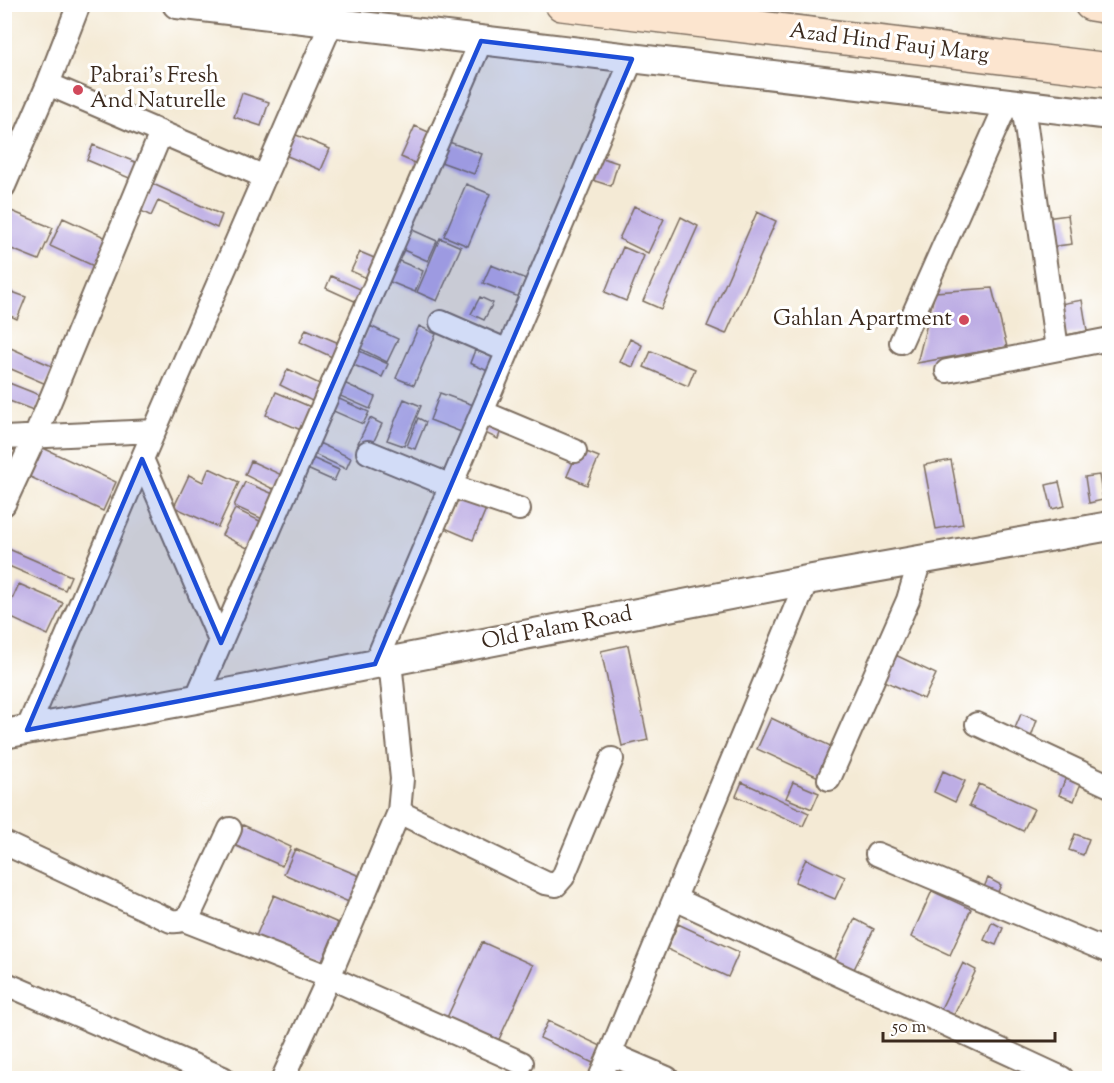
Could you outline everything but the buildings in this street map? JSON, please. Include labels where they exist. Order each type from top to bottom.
[{"type":"main road","name":"Azad Hind Fauj Marg","points":[[562,4],[1110,70]]},
{"type":"main road","points":[[1091,4],[1110,7]]},
{"type":"street","points":[[4,186],[12,148],[48,84],[79,4]]},
{"type":"street","points":[[177,4],[1110,115]]},
{"type":"street","points":[[11,735],[142,459],[331,24]]},
{"type":"street","points":[[196,699],[481,41]]},
{"type":"street","points":[[283,1078],[399,812],[402,778],[383,662],[451,486],[632,59]]},
{"type":"street","points":[[48,84],[265,177]]},
{"type":"street","points":[[901,342],[1015,104]]},
{"type":"street","points":[[1015,104],[1057,349]]},
{"type":"street","points":[[4,504],[35,436],[161,133]]},
{"type":"street","points":[[441,322],[508,351]]},
{"type":"street","points":[[947,371],[1110,339]]},
{"type":"street","points":[[482,412],[575,451]]},
{"type":"street","points":[[4,438],[154,431]]},
{"type":"street","points":[[368,452],[451,486],[519,509]]},
{"type":"street","points":[[142,459],[221,643]]},
{"type":"street","name":"Old Palam Road","points":[[11,735],[807,580],[1110,526]]},
{"type":"street","points":[[829,779],[908,600],[920,560]]},
{"type":"street","points":[[600,1078],[807,580]]},
{"type":"street","points":[[977,724],[1110,786]]},
{"type":"street","points":[[399,812],[545,883],[556,885],[563,877],[612,759]]},
{"type":"street","points":[[4,843],[171,921],[178,922],[190,914],[230,829]]},
{"type":"street","points":[[877,854],[1110,952]]},
{"type":"street","points":[[675,899],[1062,1078]]},
{"type":"street","points":[[184,920],[329,977],[522,1064]]},
{"type":"street","points":[[4,983],[223,1078]]},
{"type":"street","points":[[611,1054],[667,1078]]},
{"type":"highlighted area","points":[[481,41],[632,59],[375,664],[27,730],[142,459],[221,643]]},
{"type":"place","name":"Pabrai's Fresh And Naturelle","points":[[78,90]]},
{"type":"place","name":"Gahlan Apartment","points":[[964,320]]}]
